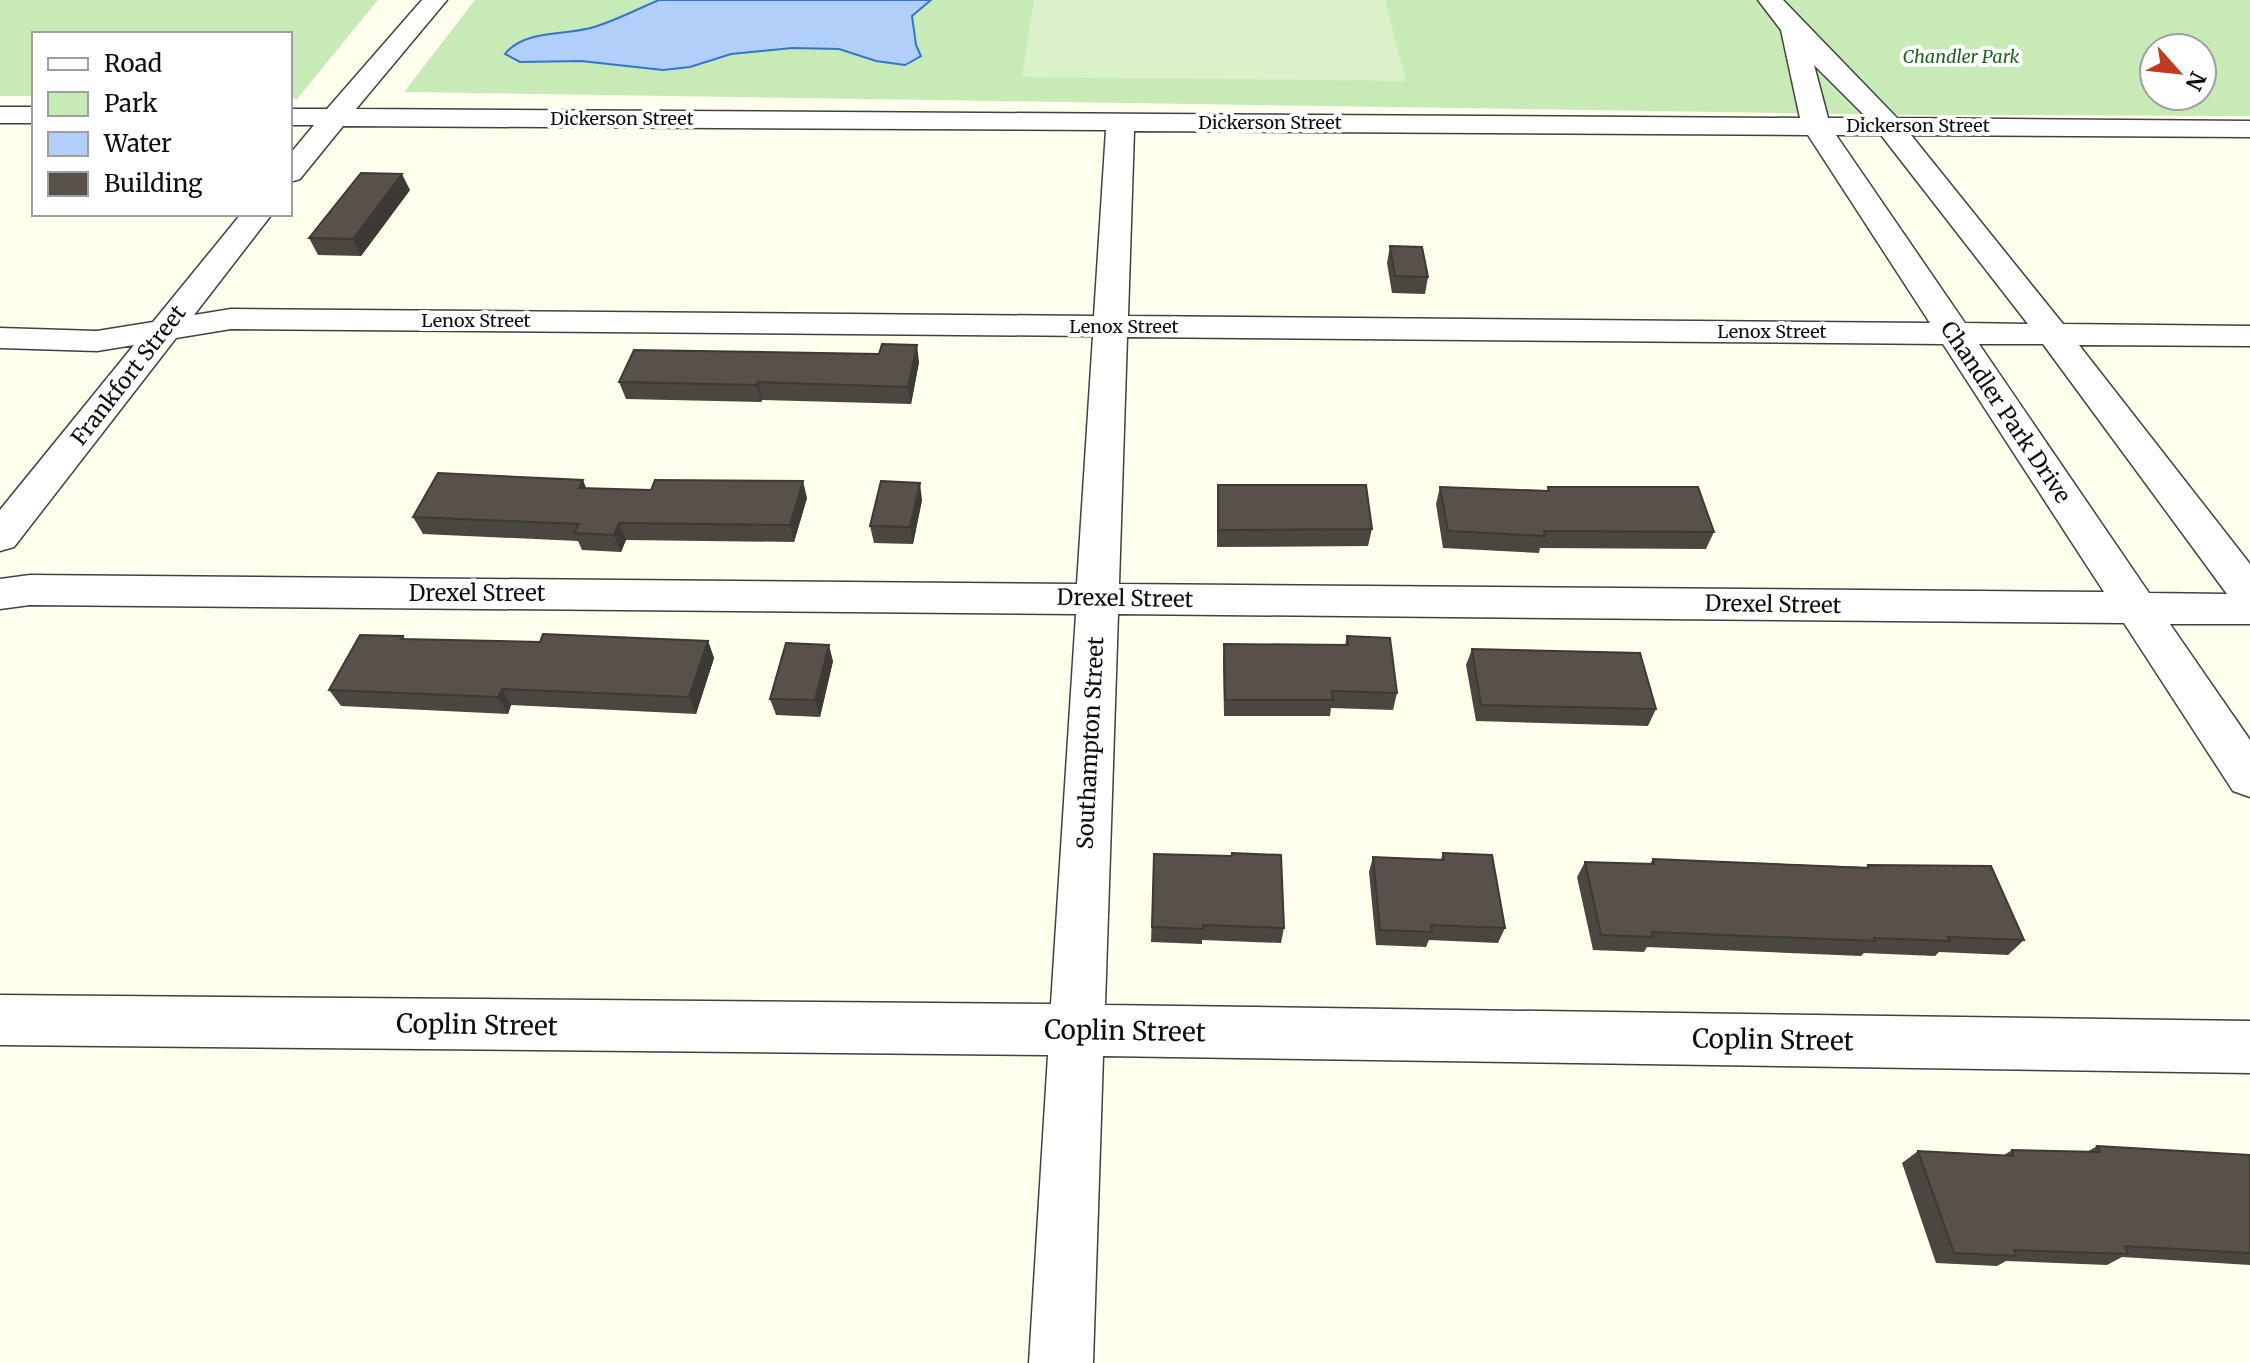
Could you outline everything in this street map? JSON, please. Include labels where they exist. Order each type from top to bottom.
[{"type":"street","points":[[292,171],[435,0]]},
{"type":"street","name":"Chandler Park Drive","points":[[1770,0],[1793,31],[1888,125],[2055,334],[2250,594]]},
{"type":"street","name":"Chandler Park Drive","points":[[1793,31],[1816,125],[2250,778]]},
{"type":"street","points":[[0,115],[32,115]]},
{"type":"street","name":"Dickerson Street","points":[[292,117],[2250,129]]},
{"type":"street","name":"Southampton Street","points":[[1061,1363],[1120,123]]},
{"type":"street","name":"Frankfort Street","points":[[0,537],[255,216]]},
{"type":"street","name":"Lenox Street","points":[[0,338],[97,341],[231,319],[2250,336]]},
{"type":"street","name":"Drexel Street","points":[[0,594],[46,590],[2250,609]]},
{"type":"street","name":"Coplin Street","points":[[0,1020],[1077,1030],[2250,1047]]},
{"type":"green space","points":[[0,0],[378,0],[297,99],[292,99],[292,32],[32,32],[32,96],[0,96]]},
{"type":"green space","name":"Chandler Park","points":[[475,0],[2250,0],[2250,116],[1917,115],[404,92]]},
{"type":"green space","points":[[1034,0],[1385,0],[1406,81],[1022,77]]},
{"type":"water","points":[[659,0],[931,0],[912,16],[916,45],[921,56],[905,65],[876,61],[839,49],[792,48],[731,54],[690,67],[663,70],[581,61],[520,62],[505,54],[523,40],[594,27]]},
{"type":"building","points":[[361,173],[402,174],[353,239],[309,238]]},
{"type":"building","points":[[1390,246],[1422,247],[1428,277],[1395,276]]},
{"type":"building","points":[[882,344],[917,345],[908,387],[758,382],[757,385],[619,382],[634,350],[879,354]]},
{"type":"building","points":[[438,473],[583,480],[579,488],[651,490],[655,480],[803,481],[790,525],[619,523],[614,535],[574,533],[579,524],[413,517]]},
{"type":"building","points":[[881,481],[920,483],[910,527],[870,526]]},
{"type":"building","points":[[1218,485],[1366,485],[1372,529],[1218,530]]},
{"type":"building","points":[[1440,487],[1549,491],[1548,487],[1698,487],[1714,532],[1544,531],[1545,536],[1448,531]]},
{"type":"building","points":[[543,634],[708,641],[689,697],[502,689],[498,697],[329,690],[360,635],[403,636],[401,639],[540,642]]},
{"type":"building","points":[[1347,636],[1390,638],[1397,693],[1332,691],[1333,700],[1225,700],[1224,644],[1348,645]]},
{"type":"building","points":[[786,643],[829,645],[815,700],[770,699]]},
{"type":"building","points":[[1472,649],[1640,653],[1656,709],[1481,705]]},
{"type":"building","points":[[1232,853],[1281,855],[1284,928],[1152,927],[1154,854],[1232,856]]},
{"type":"building","points":[[1443,853],[1492,855],[1505,928],[1431,925],[1432,932],[1380,930],[1373,857],[1444,860]]},
{"type":"building","points":[[1653,859],[1869,868],[1868,865],[1991,866],[2024,940],[1948,937],[1950,941],[1874,938],[1875,941],[1652,932],[1653,937],[1601,935],[1585,862],[1654,864]]},
{"type":"building","points":[[2097,1146],[2250,1155],[2250,1253],[2125,1246],[2128,1254],[2014,1250],[2016,1256],[1954,1253],[1918,1151],[2014,1156],[2012,1150],[2100,1152]]}]
